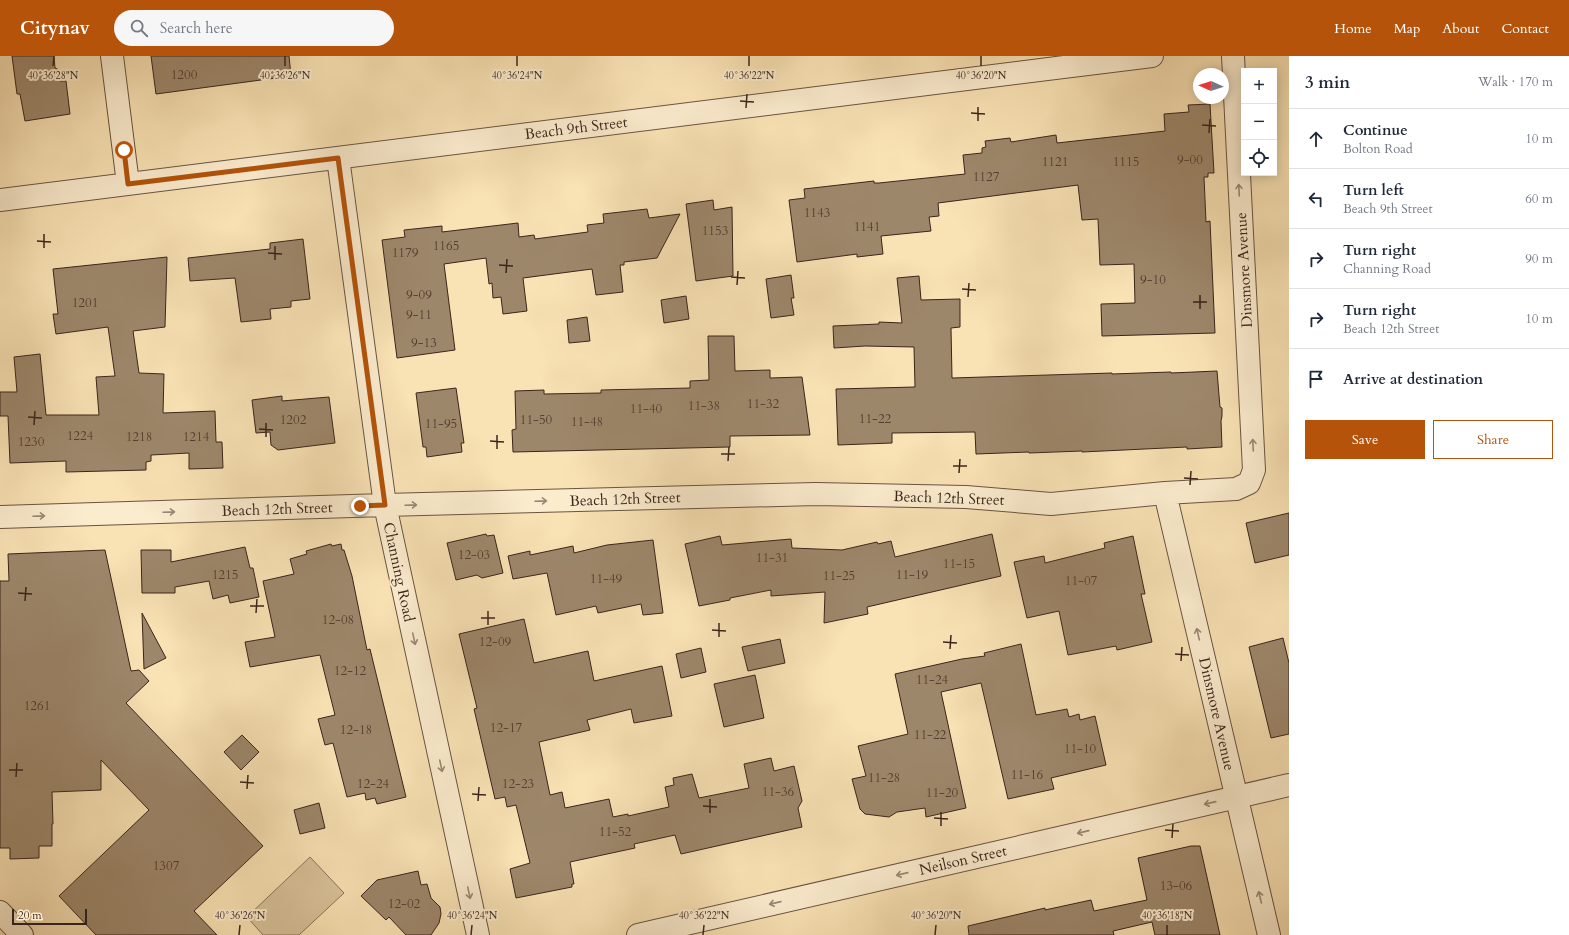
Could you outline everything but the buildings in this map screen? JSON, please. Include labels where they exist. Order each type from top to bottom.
[{"type":"street","points":[[112,56],[128,184]]},
{"type":"street","name":"Beach 9th Street","points":[[0,200],[1152,56]]},
{"type":"street","name":"Dinsmore Avenue","points":[[1233,56],[1254,470],[1249,483]]},
{"type":"street","name":"Channing Road","points":[[338,158],[385,505],[478,935]]},
{"type":"street","name":"Beach 12th Street","points":[[0,517],[816,494],[966,497],[1050,504],[1165,493],[1236,489],[1249,483]]},
{"type":"street","name":"Dinsmore Avenue","points":[[1165,493],[1268,935]]},
{"type":"street","name":"Neilson Street","points":[[638,935],[1289,785]]},
{"type":"street","points":[[0,912],[22,935]]},
{"type":"shaded area","points":[[310,857],[344,893],[299,935],[263,935],[247,917]]},
{"type":"route","points":[[124,150],[128,184],[338,158],[385,505],[360,506]]}]
